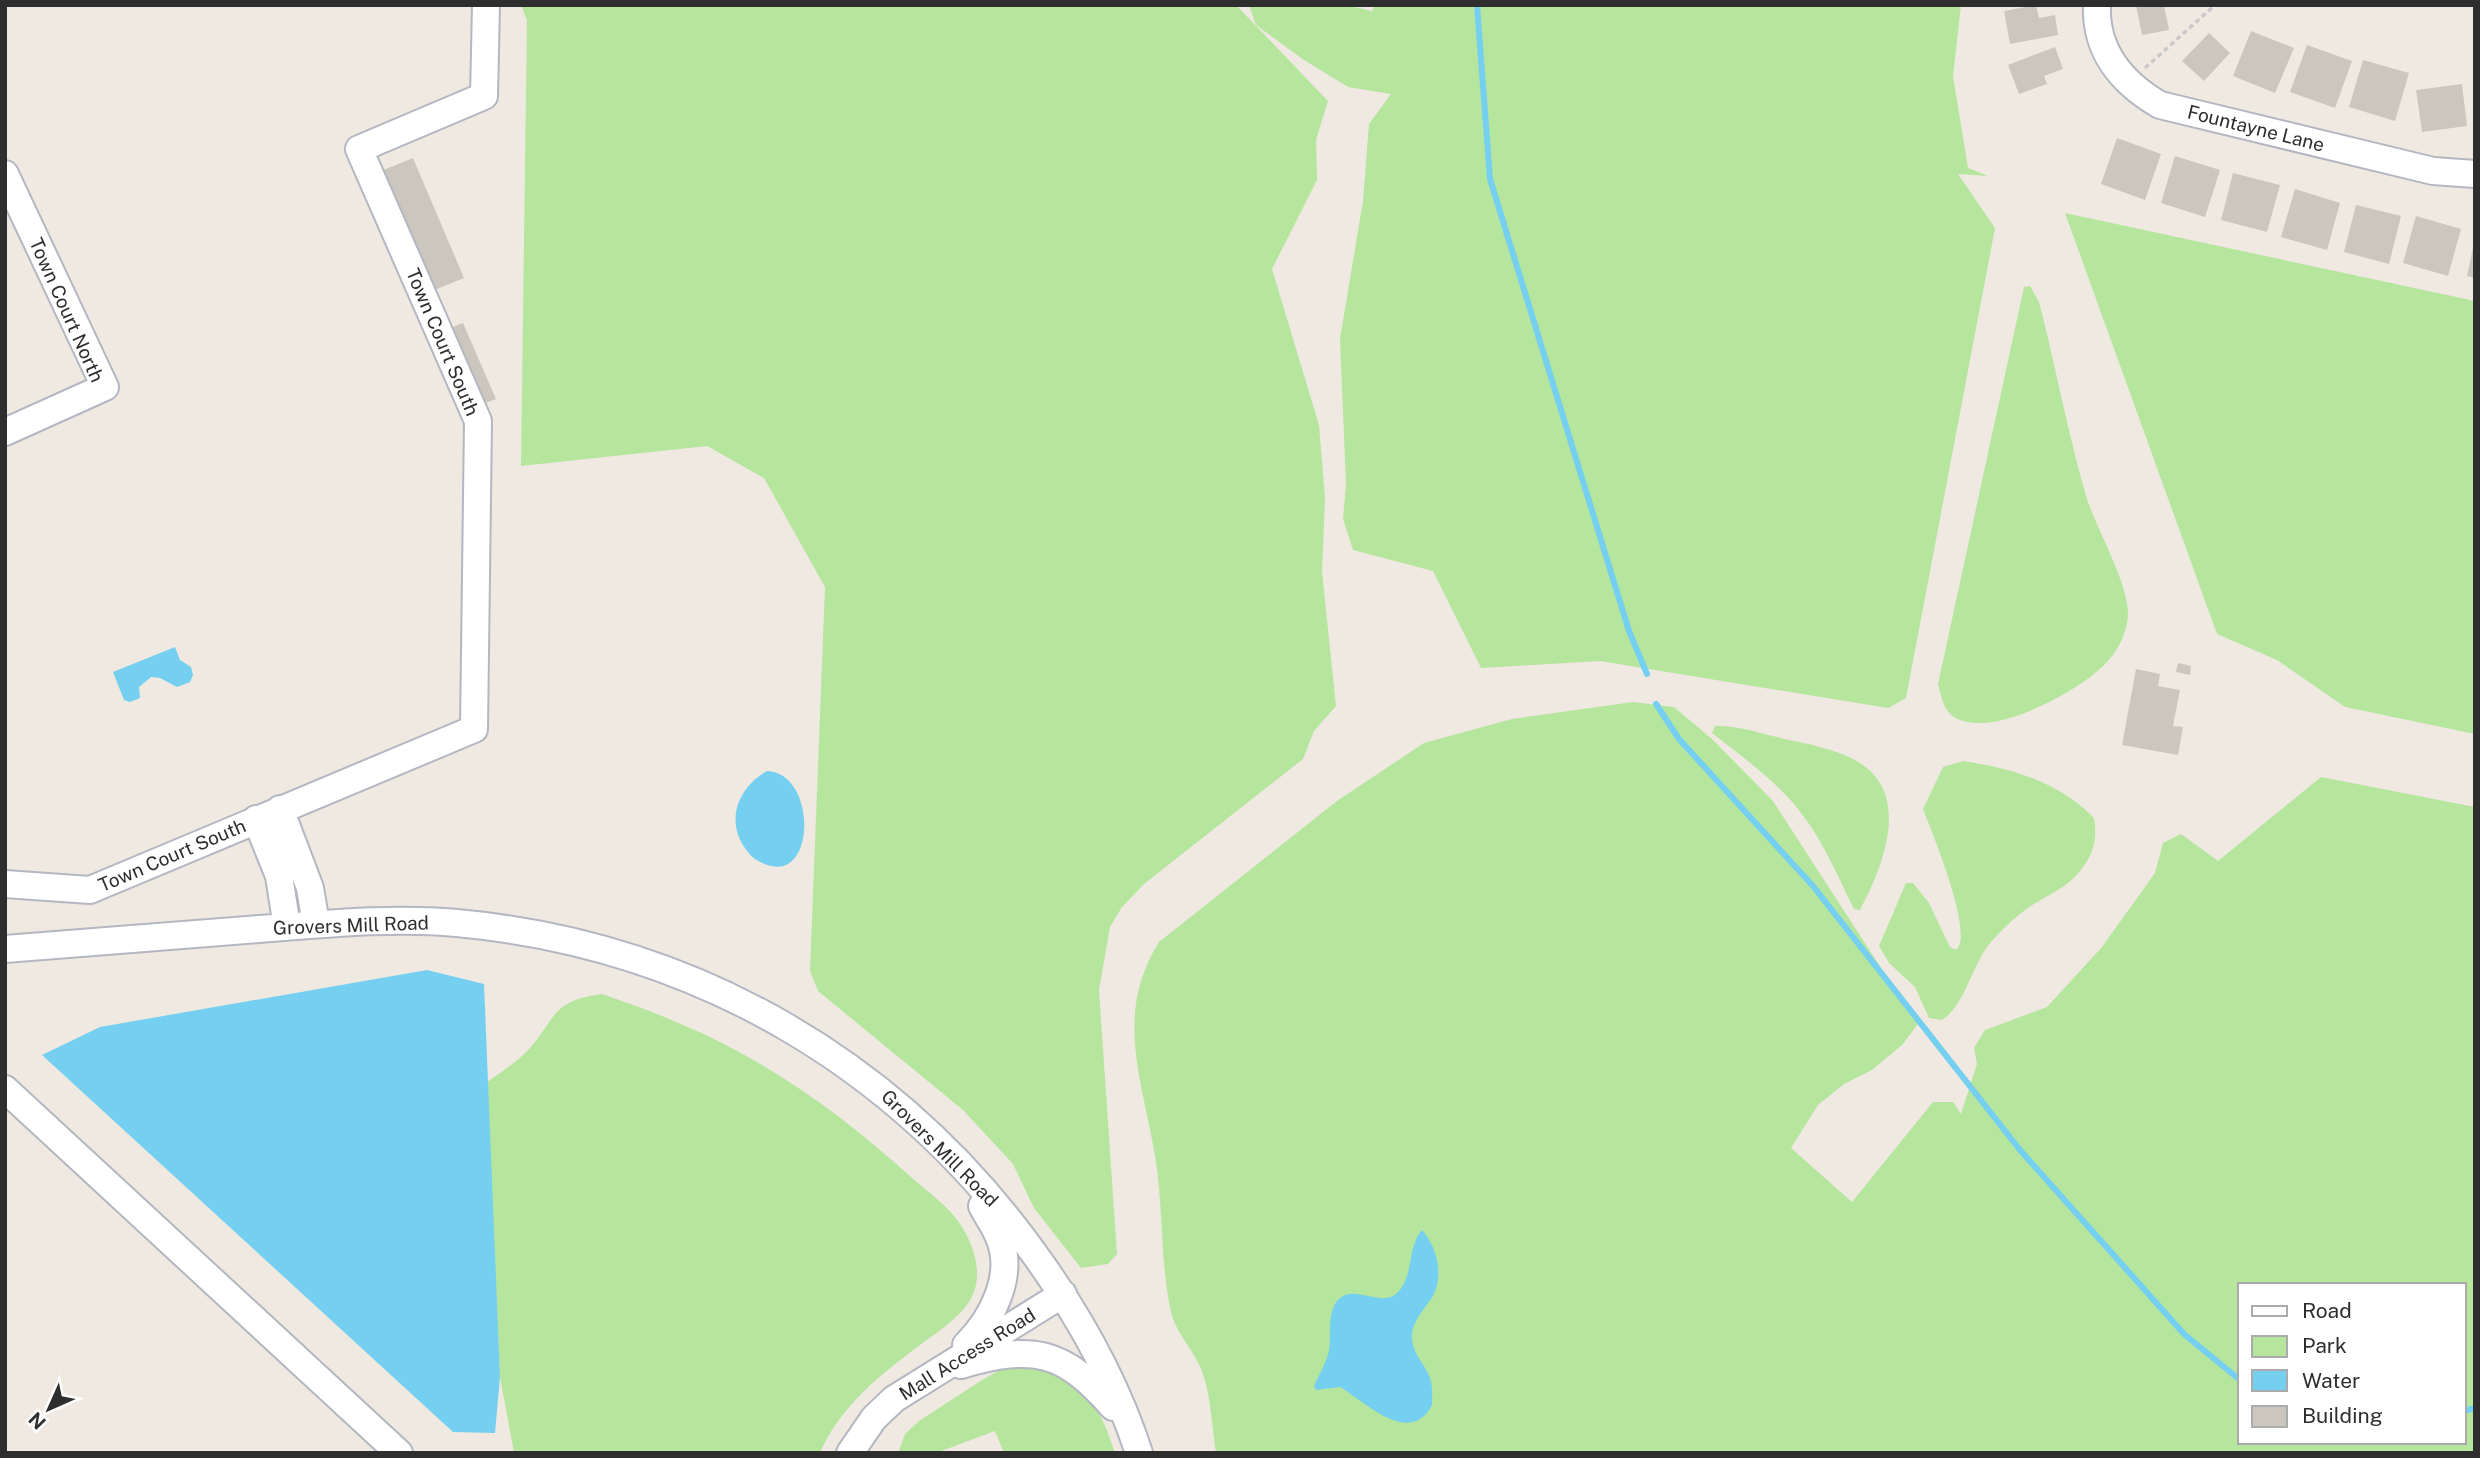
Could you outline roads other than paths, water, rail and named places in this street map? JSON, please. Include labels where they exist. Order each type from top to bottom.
[{"type":"street","name":"Town Court South","points":[[5,884],[90,890],[474,729],[478,421],[359,149],[484,96],[486,5]]},
{"type":"street","name":"Fountayne Lane","points":[[2097,5],[2096,18],[2105,53],[2129,83],[2160,104],[2433,171],[2475,174]]},
{"type":"street","name":"Town Court North","points":[[5,174],[105,387],[5,432]]},
{"type":"street","points":[[280,809],[310,888],[316,924]]},
{"type":"street","name":"Town Court South","points":[[256,819],[279,876],[287,927]]},
{"type":"street","name":"Grovers Mill Road","points":[[5,949],[316,924],[415,920],[511,929],[606,950],[671,971],[772,1017],[831,1053],[875,1085],[953,1156],[1000,1207],[1063,1294],[1088,1336],[1137,1444]]},
{"type":"street","points":[[5,1089],[399,1453]]},
{"type":"street","points":[[926,1377],[968,1343],[984,1324],[995,1306],[1002,1278],[999,1236],[953,1156]]},
{"type":"street","name":"Mall Access Road","points":[[850,1453],[883,1408],[926,1377],[1063,1294]]},
{"type":"street","points":[[926,1377],[1006,1355],[1047,1357],[1073,1368],[1090,1380],[1137,1444]]},
{"type":"water","points":[[175,647],[180,660],[191,667],[193,675],[190,682],[177,687],[160,678],[151,677],[139,687],[140,698],[130,702],[124,700],[113,672]]},
{"type":"water","points":[[767,771],[783,776],[795,788],[802,805],[802,841],[796,856],[786,865],[771,866],[755,859],[741,841],[737,830],[737,807],[741,796]]},
{"type":"water","points":[[427,970],[484,984],[500,1377],[495,1433],[453,1432],[42,1055],[100,1027]]},
{"type":"water","points":[[1422,1230],[1435,1253],[1438,1279],[1433,1296],[1416,1322],[1412,1339],[1430,1378],[1432,1405],[1423,1417],[1412,1422],[1400,1422],[1374,1410],[1340,1387],[1316,1390],[1314,1386],[1329,1351],[1331,1314],[1337,1301],[1349,1294],[1384,1298],[1396,1294],[1406,1279],[1414,1245]]},
{"type":"waterway","points":[[1477,5],[1490,179],[1629,631],[1647,674]]},
{"type":"waterway","points":[[1656,704],[1679,739],[1813,886],[2020,1150],[2184,1334],[2238,1378]]},
{"type":"waterway","points":[[2466,1410],[2475,1408]]}]
